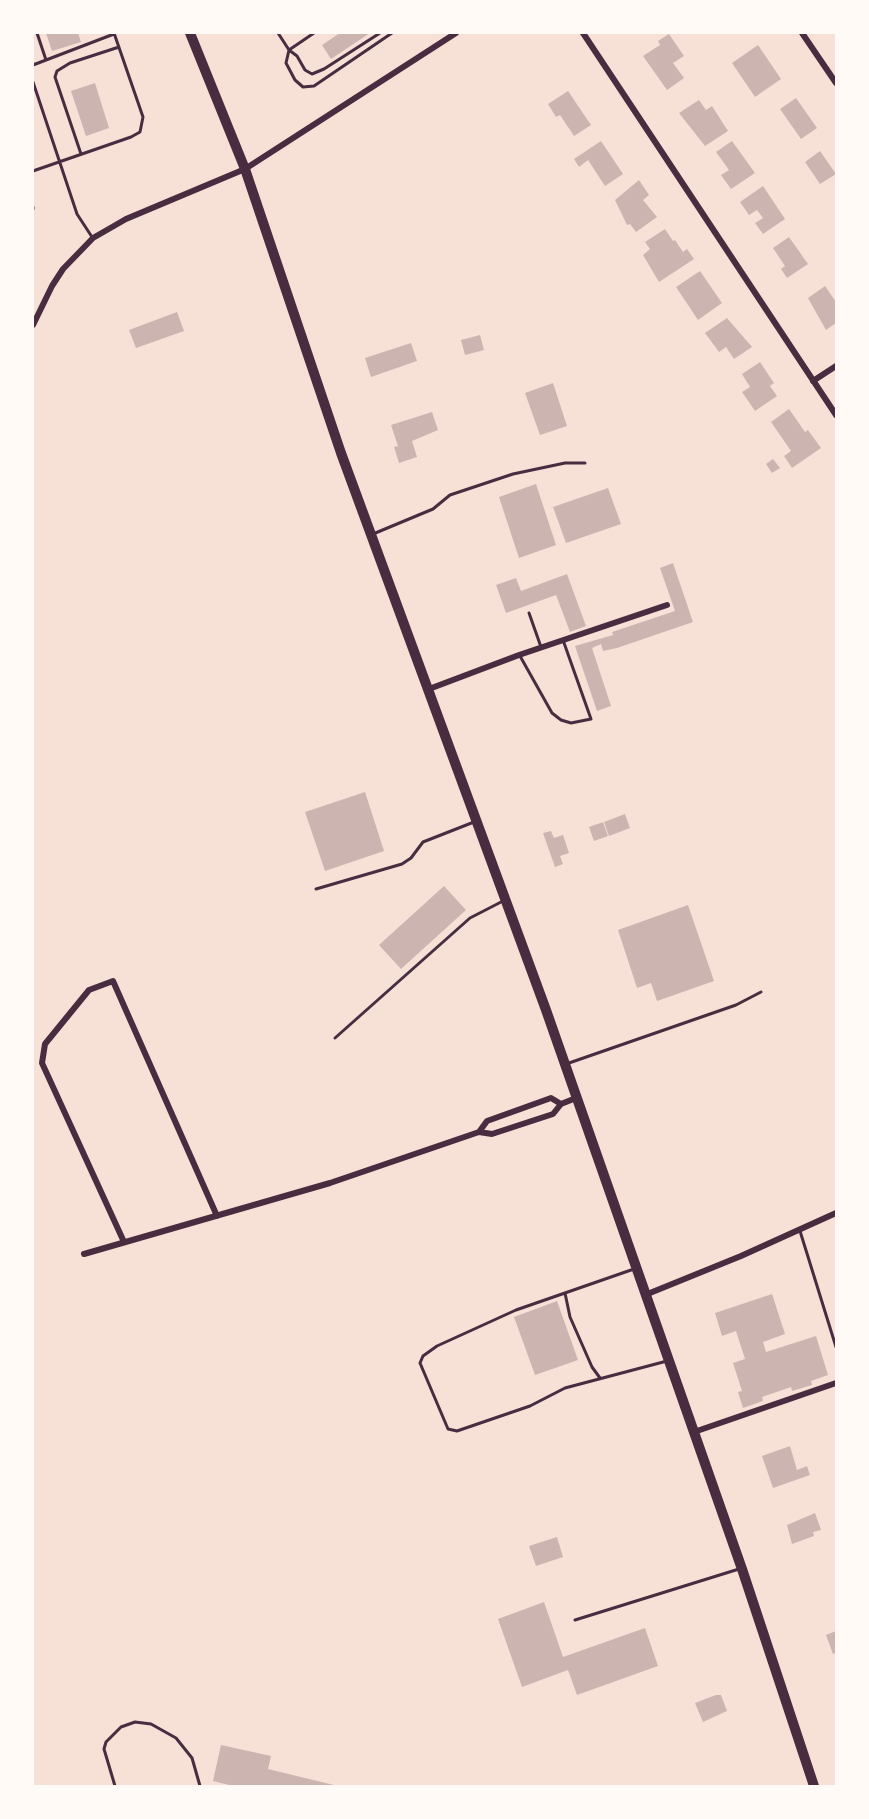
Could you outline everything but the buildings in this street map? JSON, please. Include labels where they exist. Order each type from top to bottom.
[{"type":"highway","points":[[190,33],[245,169],[341,453],[565,1064],[742,1569],[814,1786]]},
{"type":"street","points":[[33,325],[63,269],[93,238],[126,219],[245,169],[456,33]]},
{"type":"street","points":[[583,33],[836,415]]},
{"type":"street","points":[[802,33],[836,83]]},
{"type":"street","points":[[813,381],[836,366]]},
{"type":"street","points":[[429,689],[519,654],[667,605]]},
{"type":"street","points":[[124,1242],[42,1063],[45,1044],[89,990],[113,981],[217,1216]]},
{"type":"street","points":[[480,1132],[487,1121],[550,1098],[561,1104]]},
{"type":"street","points":[[84,1254],[330,1183],[480,1132],[492,1134],[543,1118],[553,1114],[561,1104],[576,1098]]},
{"type":"street","points":[[645,1295],[836,1213]]},
{"type":"street","points":[[694,1432],[836,1383]]},
{"type":"lane","points":[[37,33],[46,60]]},
{"type":"lane","points":[[279,33],[305,70],[312,74],[324,69],[380,33]]},
{"type":"lane","points":[[314,33],[289,50],[286,63],[295,80],[303,87],[315,86],[392,33]]},
{"type":"lane","points":[[440,33],[445,40]]},
{"type":"lane","points":[[33,65],[114,34],[144,125],[131,137],[33,171]]},
{"type":"lane","points":[[81,154],[55,77],[57,71],[70,63],[119,47]]},
{"type":"lane","points":[[33,82],[77,214],[93,238]]},
{"type":"lane","points":[[371,535],[433,509],[450,495],[461,491],[513,474],[565,463],[585,462]]},
{"type":"lane","points":[[529,613],[541,647]]},
{"type":"lane","points":[[519,654],[552,713],[561,720],[572,723],[591,718],[563,640]]},
{"type":"lane","points":[[316,889],[402,864],[411,858],[423,842],[477,821]]},
{"type":"lane","points":[[335,1038],[470,918],[506,899]]},
{"type":"lane","points":[[565,1064],[736,1005],[761,992]]},
{"type":"lane","points":[[800,1229],[836,1347]]},
{"type":"lane","points":[[635,1268],[516,1310],[437,1346],[423,1356],[420,1363],[448,1429],[457,1431],[530,1406],[565,1388],[668,1361]]},
{"type":"lane","points":[[566,1293],[570,1317],[592,1367],[600,1378]]},
{"type":"lane","points":[[575,1620],[742,1569]]},
{"type":"lane","points":[[115,1786],[104,1749],[106,1742],[121,1727],[135,1722],[151,1724],[176,1738],[192,1758],[200,1786]]}]
